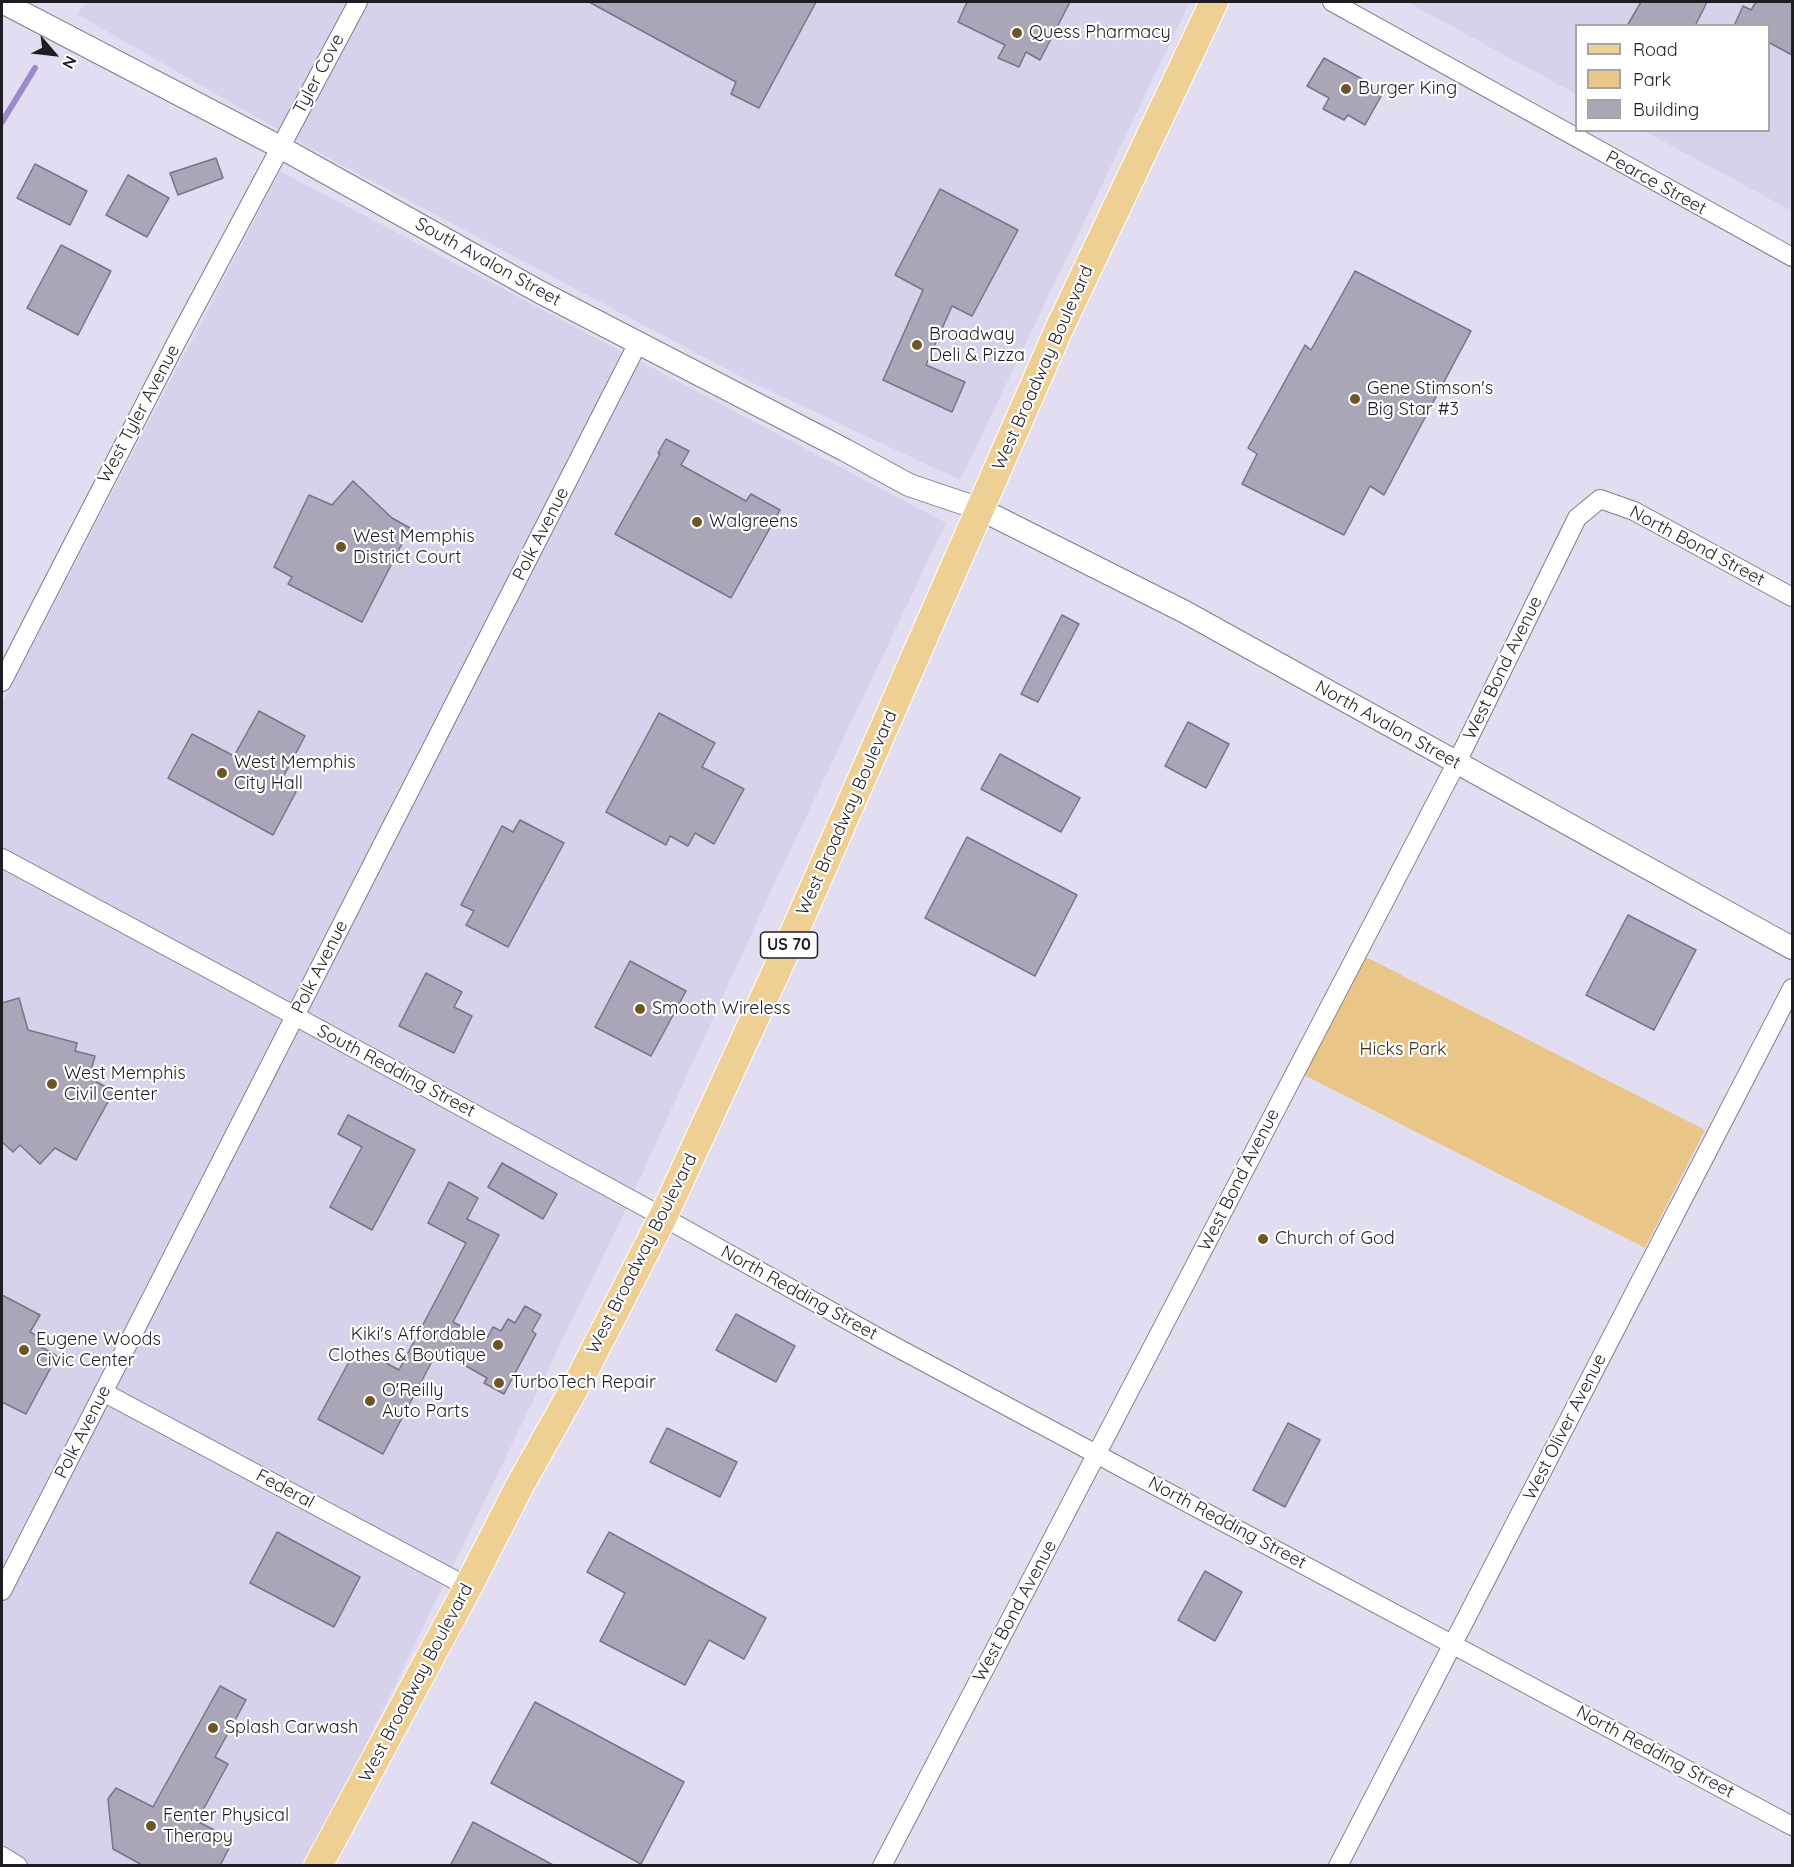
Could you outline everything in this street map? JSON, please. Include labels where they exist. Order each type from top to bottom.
[{"type":"main road","name":"West Broadway Boulevard","points":[[318,1866],[519,1487],[583,1373],[663,1216],[764,1001],[1059,329],[1214,2]]},
{"type":"street","name":"South Avalon Street","points":[[2,2],[280,147],[538,291],[909,485],[980,509]]},
{"type":"street","name":"Tyler Cove","points":[[280,147],[358,2]]},
{"type":"street","name":"Pearce Street","points":[[1332,2],[1792,257]]},
{"type":"street","name":"West Tyler Avenue","points":[[2,682],[68,550],[280,147]]},
{"type":"street","name":"Polk Avenue","points":[[2,1591],[638,344]]},
{"type":"street","name":"North Bond Street","points":[[1600,499],[1634,511],[1792,597]]},
{"type":"street","name":"West Bond Avenue","points":[[882,1866],[1457,762],[1577,518],[1600,499]]},
{"type":"street","name":"North Avalon Street","points":[[980,509],[1185,612],[1792,948]]},
{"type":"street","name":"South Redding Street","points":[[2,858],[663,1216]]},
{"type":"street","name":"West Oliver Avenue","points":[[1338,1866],[1792,988]]},
{"type":"street","name":"North Redding Street","points":[[663,1216],[881,1340],[1453,1643],[1792,1826]]},
{"type":"street","name":"Federal","points":[[103,1392],[468,1587]]},
{"type":"street","points":[[2,1856],[18,1866]]},
{"type":"shaded area","points":[[87,2],[1190,2],[960,480],[749,381],[308,147],[77,14]]},
{"type":"shaded area","points":[[1407,2],[1792,2],[1792,211],[1646,132],[1770,132],[1770,24],[1575,24],[1575,93]]},
{"type":"shaded area","points":[[280,171],[946,523],[777,878],[625,1211],[308,1865],[2,1865],[2,704]]},
{"type":"green space","name":"Hicks Park","points":[[1364,956],[1705,1130],[1645,1248],[1304,1075]]},
{"type":"building","points":[[589,2],[816,2],[759,108],[731,94],[736,82]]},
{"type":"building","name":"Quess Pharmacy","points":[[967,2],[1070,2],[1040,60],[1026,52],[1019,67],[998,58],[1005,45],[958,22]]},
{"type":"building","points":[[1641,2],[1707,2],[1696,24],[1628,24]]},
{"type":"building","points":[[1756,2],[1792,2],[1792,55],[1770,43],[1770,24],[1735,24],[1743,6],[1751,10]]},
{"type":"building","name":"Burger King","points":[[1324,58],[1384,91],[1365,125],[1348,115],[1344,120],[1323,109],[1329,98],[1307,86]]},
{"type":"building","points":[[216,158],[223,178],[178,195],[170,173]]},
{"type":"building","points":[[35,164],[87,191],[70,225],[17,198]]},
{"type":"building","points":[[128,175],[169,198],[147,237],[106,215]]},
{"type":"building","points":[[940,189],[1018,230],[972,316],[952,306],[926,365],[965,382],[952,412],[883,380],[923,290],[895,275]]},
{"type":"building","points":[[61,245],[111,271],[78,335],[27,308]]},
{"type":"building","name":"Gene Stimson's Big Star #3","points":[[1355,271],[1471,331],[1384,495],[1370,486],[1344,535],[1242,484],[1257,454],[1248,448],[1305,345],[1311,350]]},
{"type":"building","name":"Walgreens","points":[[666,439],[689,451],[681,465],[746,501],[751,494],[780,510],[731,598],[615,534],[660,454],[658,453]]},
{"type":"building","name":"West Memphis District Court","points":[[353,481],[392,518],[410,528],[362,622],[288,584],[292,577],[274,567],[309,495],[332,505]]},
{"type":"building","points":[[1062,615],[1079,624],[1038,702],[1021,694]]},
{"type":"building","name":"West Memphis City Hall","points":[[259,711],[305,736],[281,781],[297,790],[273,835],[168,778],[192,734],[234,756]]},
{"type":"building","points":[[659,713],[715,743],[702,767],[744,789],[714,844],[695,833],[688,846],[670,836],[666,845],[606,812]]},
{"type":"building","points":[[1188,722],[1229,744],[1206,788],[1165,766]]},
{"type":"building","points":[[1000,754],[1080,798],[1061,832],[981,789]]},
{"type":"building","points":[[520,820],[564,843],[508,947],[466,925],[474,911],[461,905],[502,826],[513,832]]},
{"type":"building","points":[[967,837],[1077,895],[1035,976],[925,918]]},
{"type":"building","points":[[1628,915],[1696,950],[1654,1030],[1586,995]]},
{"type":"building","name":"Smooth Wireless","points":[[630,961],[686,991],[651,1056],[595,1027]]},
{"type":"building","points":[[426,973],[462,992],[454,1007],[472,1016],[454,1053],[399,1026]]},
{"type":"building","name":"West Memphis Civil Center","points":[[19,998],[28,1030],[77,1043],[75,1051],[95,1056],[89,1078],[114,1091],[76,1160],[55,1148],[40,1164],[20,1145],[13,1152],[2,1142],[2,1003]]},
{"type":"building","points":[[348,1115],[415,1150],[372,1230],[330,1207],[362,1147],[338,1134]]},
{"type":"building","points":[[502,1163],[557,1194],[543,1219],[488,1187]]},
{"type":"building","points":[[449,1182],[478,1198],[467,1219],[499,1235],[453,1322],[486,1340],[493,1327],[501,1331],[508,1319],[515,1323],[525,1306],[541,1315],[532,1331],[536,1334],[504,1394],[484,1383],[487,1378],[438,1350],[383,1454],[318,1419],[357,1347],[399,1370],[466,1243],[428,1223]]},
{"type":"building","name":"Eugene Woods Civic Center","points":[[2,1295],[40,1315],[30,1332],[39,1337],[36,1344],[57,1356],[26,1414],[2,1402]]},
{"type":"building","points":[[736,1314],[795,1346],[776,1382],[716,1350]]},
{"type":"building","points":[[1288,1423],[1320,1440],[1285,1507],[1253,1490]]},
{"type":"building","points":[[667,1428],[737,1462],[720,1497],[650,1462]]},
{"type":"building","points":[[277,1532],[360,1577],[334,1627],[250,1583]]},
{"type":"building","points":[[609,1532],[766,1618],[744,1659],[709,1640],[685,1685],[600,1641],[625,1593],[587,1572]]},
{"type":"building","points":[[1205,1571],[1242,1592],[1215,1641],[1178,1620]]},
{"type":"building","points":[[220,1686],[246,1700],[215,1757],[228,1764],[197,1821],[233,1840],[220,1866],[144,1866],[113,1849],[108,1799],[116,1788],[153,1807]]},
{"type":"building","points":[[535,1702],[684,1782],[641,1864],[491,1783]]},
{"type":"building","points":[[473,1822],[555,1866],[450,1866]]},
{"type":"waterway","points":[[2,122],[35,68]]},
{"type":"place","name":"Quess Pharmacy","points":[[1017,33]]},
{"type":"place","name":"Burger King","points":[[1346,89]]},
{"type":"place","name":"Broadway Deli & Pizza","points":[[917,345]]},
{"type":"place","name":"Gene Stimson's Big Star #3","points":[[1355,399]]},
{"type":"place","name":"Walgreens","points":[[697,522]]},
{"type":"place","name":"West Memphis District Court","points":[[341,547]]},
{"type":"place","name":"West Memphis City Hall","points":[[222,773]]},
{"type":"place","name":"Smooth Wireless","points":[[640,1009]]},
{"type":"place","name":"West Memphis Civil Center","points":[[52,1084]]},
{"type":"place","name":"Church of God","points":[[1263,1239]]},
{"type":"place","name":"Kiki's Affordable Clothes & Boutique","points":[[498,1345]]},
{"type":"place","name":"Eugene Woods Civic Center","points":[[24,1350]]},
{"type":"place","name":"TurboTech Repair","points":[[499,1383]]},
{"type":"place","name":"O'Reilly Auto Parts","points":[[370,1401]]},
{"type":"place","name":"Splash Carwash","points":[[213,1728]]},
{"type":"place","name":"Fenter Physical Therapy","points":[[151,1826]]}]
